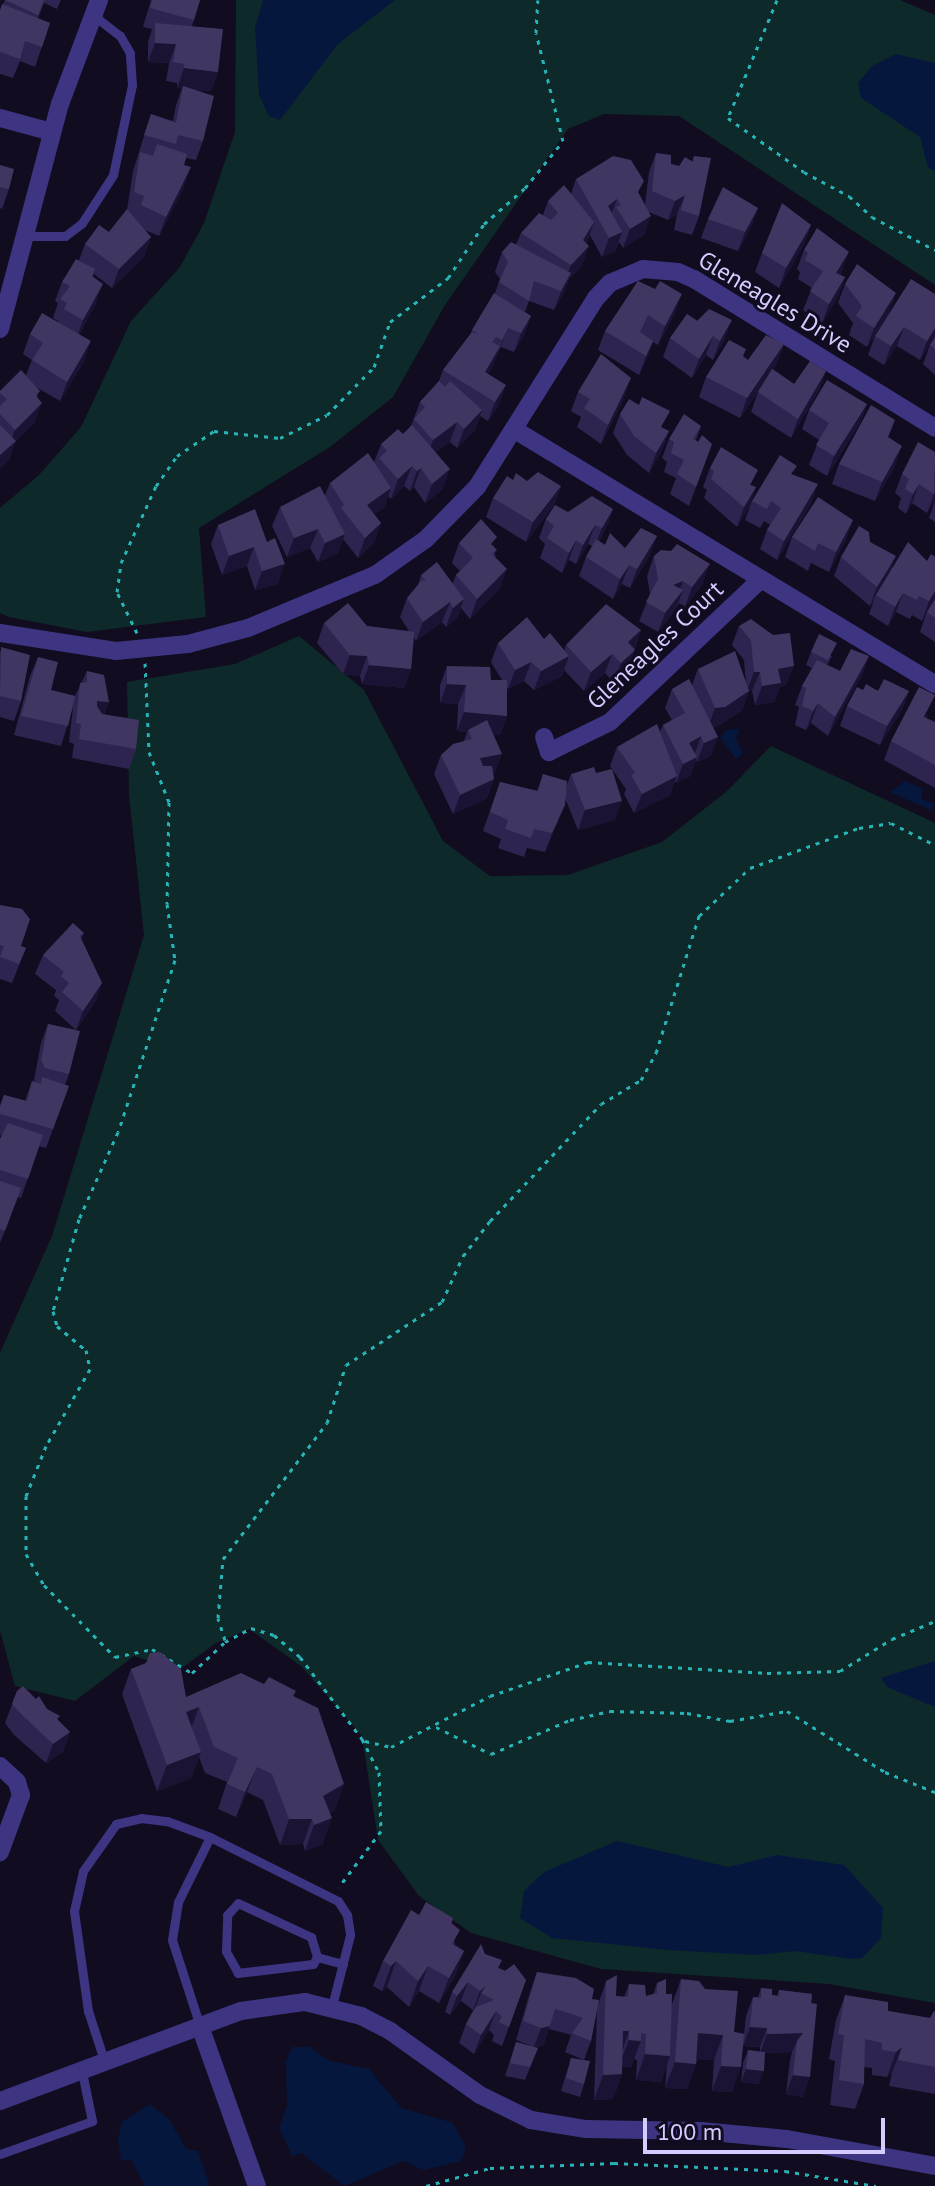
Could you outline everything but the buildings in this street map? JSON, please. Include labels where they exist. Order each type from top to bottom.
[{"type":"street","points":[[0,329],[52,132],[95,7]]},
{"type":"street","points":[[0,118],[52,132]]},
{"type":"street","name":"Gleneagles Drive","points":[[0,633],[76,649],[142,650],[223,636],[375,575],[454,513],[515,430],[596,298],[625,275],[660,269],[694,279],[935,428]]},
{"type":"street","points":[[515,430],[935,684]]},
{"type":"street","name":"Gleneagles Court","points":[[544,737],[549,752],[610,722],[760,580]]},
{"type":"street","points":[[0,1766],[21,1795],[0,1852]]},
{"type":"street","points":[[2,2097],[105,2064],[260,2005],[305,2002],[332,2006],[390,2031],[480,2095],[531,2120],[586,2129],[701,2131],[787,2139],[935,2166]]},
{"type":"street","points":[[201,2029],[257,2186]]},
{"type":"lane","points":[[25,236],[65,236],[82,223],[113,175],[132,85],[130,53],[95,7]]},
{"type":"lane","points":[[105,2064],[79,1965],[74,1911],[83,1871],[116,1824],[141,1818],[167,1821],[210,1837],[334,1899],[347,1915],[350,1935],[332,2006]]},
{"type":"lane","points":[[201,2029],[182,1986],[172,1940],[178,1902],[210,1837]]},
{"type":"lane","points":[[238,1903],[245,1904],[311,1937],[317,1957],[308,1966],[265,1966],[238,1973],[226,1951],[227,1915],[238,1903]]},
{"type":"lane","points":[[317,1957],[343,1964]]},
{"type":"lane","points":[[0,2154],[92,2121],[82,2072]]},
{"type":"path","points":[[334,1899],[345,1873],[381,1831],[379,1772],[362,1739],[288,1645],[251,1628],[225,1642],[192,1673],[152,1649],[115,1657],[44,1585],[31,1567],[23,1534],[22,1513],[35,1470],[90,1369],[81,1343],[57,1326],[57,1297],[70,1264],[79,1219],[118,1132],[175,960],[167,904],[169,802],[149,752],[149,698],[142,650],[133,620],[120,602],[117,580],[156,486],[177,456],[214,431],[280,438],[327,415],[374,367],[390,322],[448,278],[484,224],[525,188],[563,141],[536,33],[538,0]]},
{"type":"path","points":[[777,0],[728,118],[804,172],[849,196],[872,217],[935,250]]},
{"type":"path","points":[[225,1642],[218,1618],[223,1559],[327,1423],[346,1365],[442,1302],[463,1256],[490,1221],[601,1104],[641,1080],[656,1053],[699,916],[750,868],[859,828],[891,823],[935,845]]},
{"type":"path","points":[[362,1739],[391,1747],[436,1727],[490,1696],[588,1662],[767,1673],[840,1671],[892,1639],[935,1621]]},
{"type":"path","points":[[436,1727],[491,1754],[570,1720],[610,1711],[687,1713],[730,1721],[787,1711],[825,1739],[854,1748],[885,1772],[935,1792]]},
{"type":"path","points":[[426,2186],[490,2168],[614,2163],[785,2171],[876,2186]]},
{"type":"green space","points":[[236,0],[900,0],[935,15],[935,285],[679,116],[604,114],[568,129],[445,305],[393,397],[330,447],[199,528],[206,617],[87,632],[9,617],[0,613],[0,508],[39,475],[81,427],[131,321],[180,267],[204,223],[235,132]]},
{"type":"green space","points":[[299,636],[364,690],[443,841],[490,876],[568,875],[662,842],[726,792],[771,746],[935,823],[935,2003],[829,1984],[601,1969],[471,1933],[419,1896],[378,1840],[362,1736],[301,1666],[249,1629],[216,1643],[179,1670],[134,1656],[75,1701],[15,1686],[0,1631],[0,1353],[52,1236],[144,935],[129,795],[127,682],[235,664]]},
{"type":"water","points":[[263,0],[395,0],[338,44],[280,120],[269,116],[259,95],[255,28]]},
{"type":"water","points":[[896,54],[935,63],[935,171],[928,168],[920,137],[861,98],[858,83],[872,66]]},
{"type":"water","points":[[739,729],[736,739],[743,753],[736,759],[721,739],[725,730]]},
{"type":"water","points":[[905,781],[923,789],[921,799],[934,804],[931,810],[890,792]]},
{"type":"water","points":[[935,1661],[935,1707],[887,1687],[881,1678]]},
{"type":"water","points":[[617,1841],[729,1867],[777,1855],[844,1865],[883,1908],[881,1938],[862,1958],[795,1951],[756,1955],[552,1938],[520,1918],[524,1891],[544,1872]]},
{"type":"water","points":[[292,2047],[310,2047],[330,2061],[369,2069],[401,2108],[453,2123],[466,2148],[461,2161],[424,2170],[403,2161],[345,2186],[301,2153],[292,2156],[279,2128],[287,2106],[286,2061]]},
{"type":"water","points":[[150,2104],[169,2119],[186,2149],[198,2151],[210,2186],[145,2186],[131,2160],[121,2160],[118,2139],[122,2122]]}]
